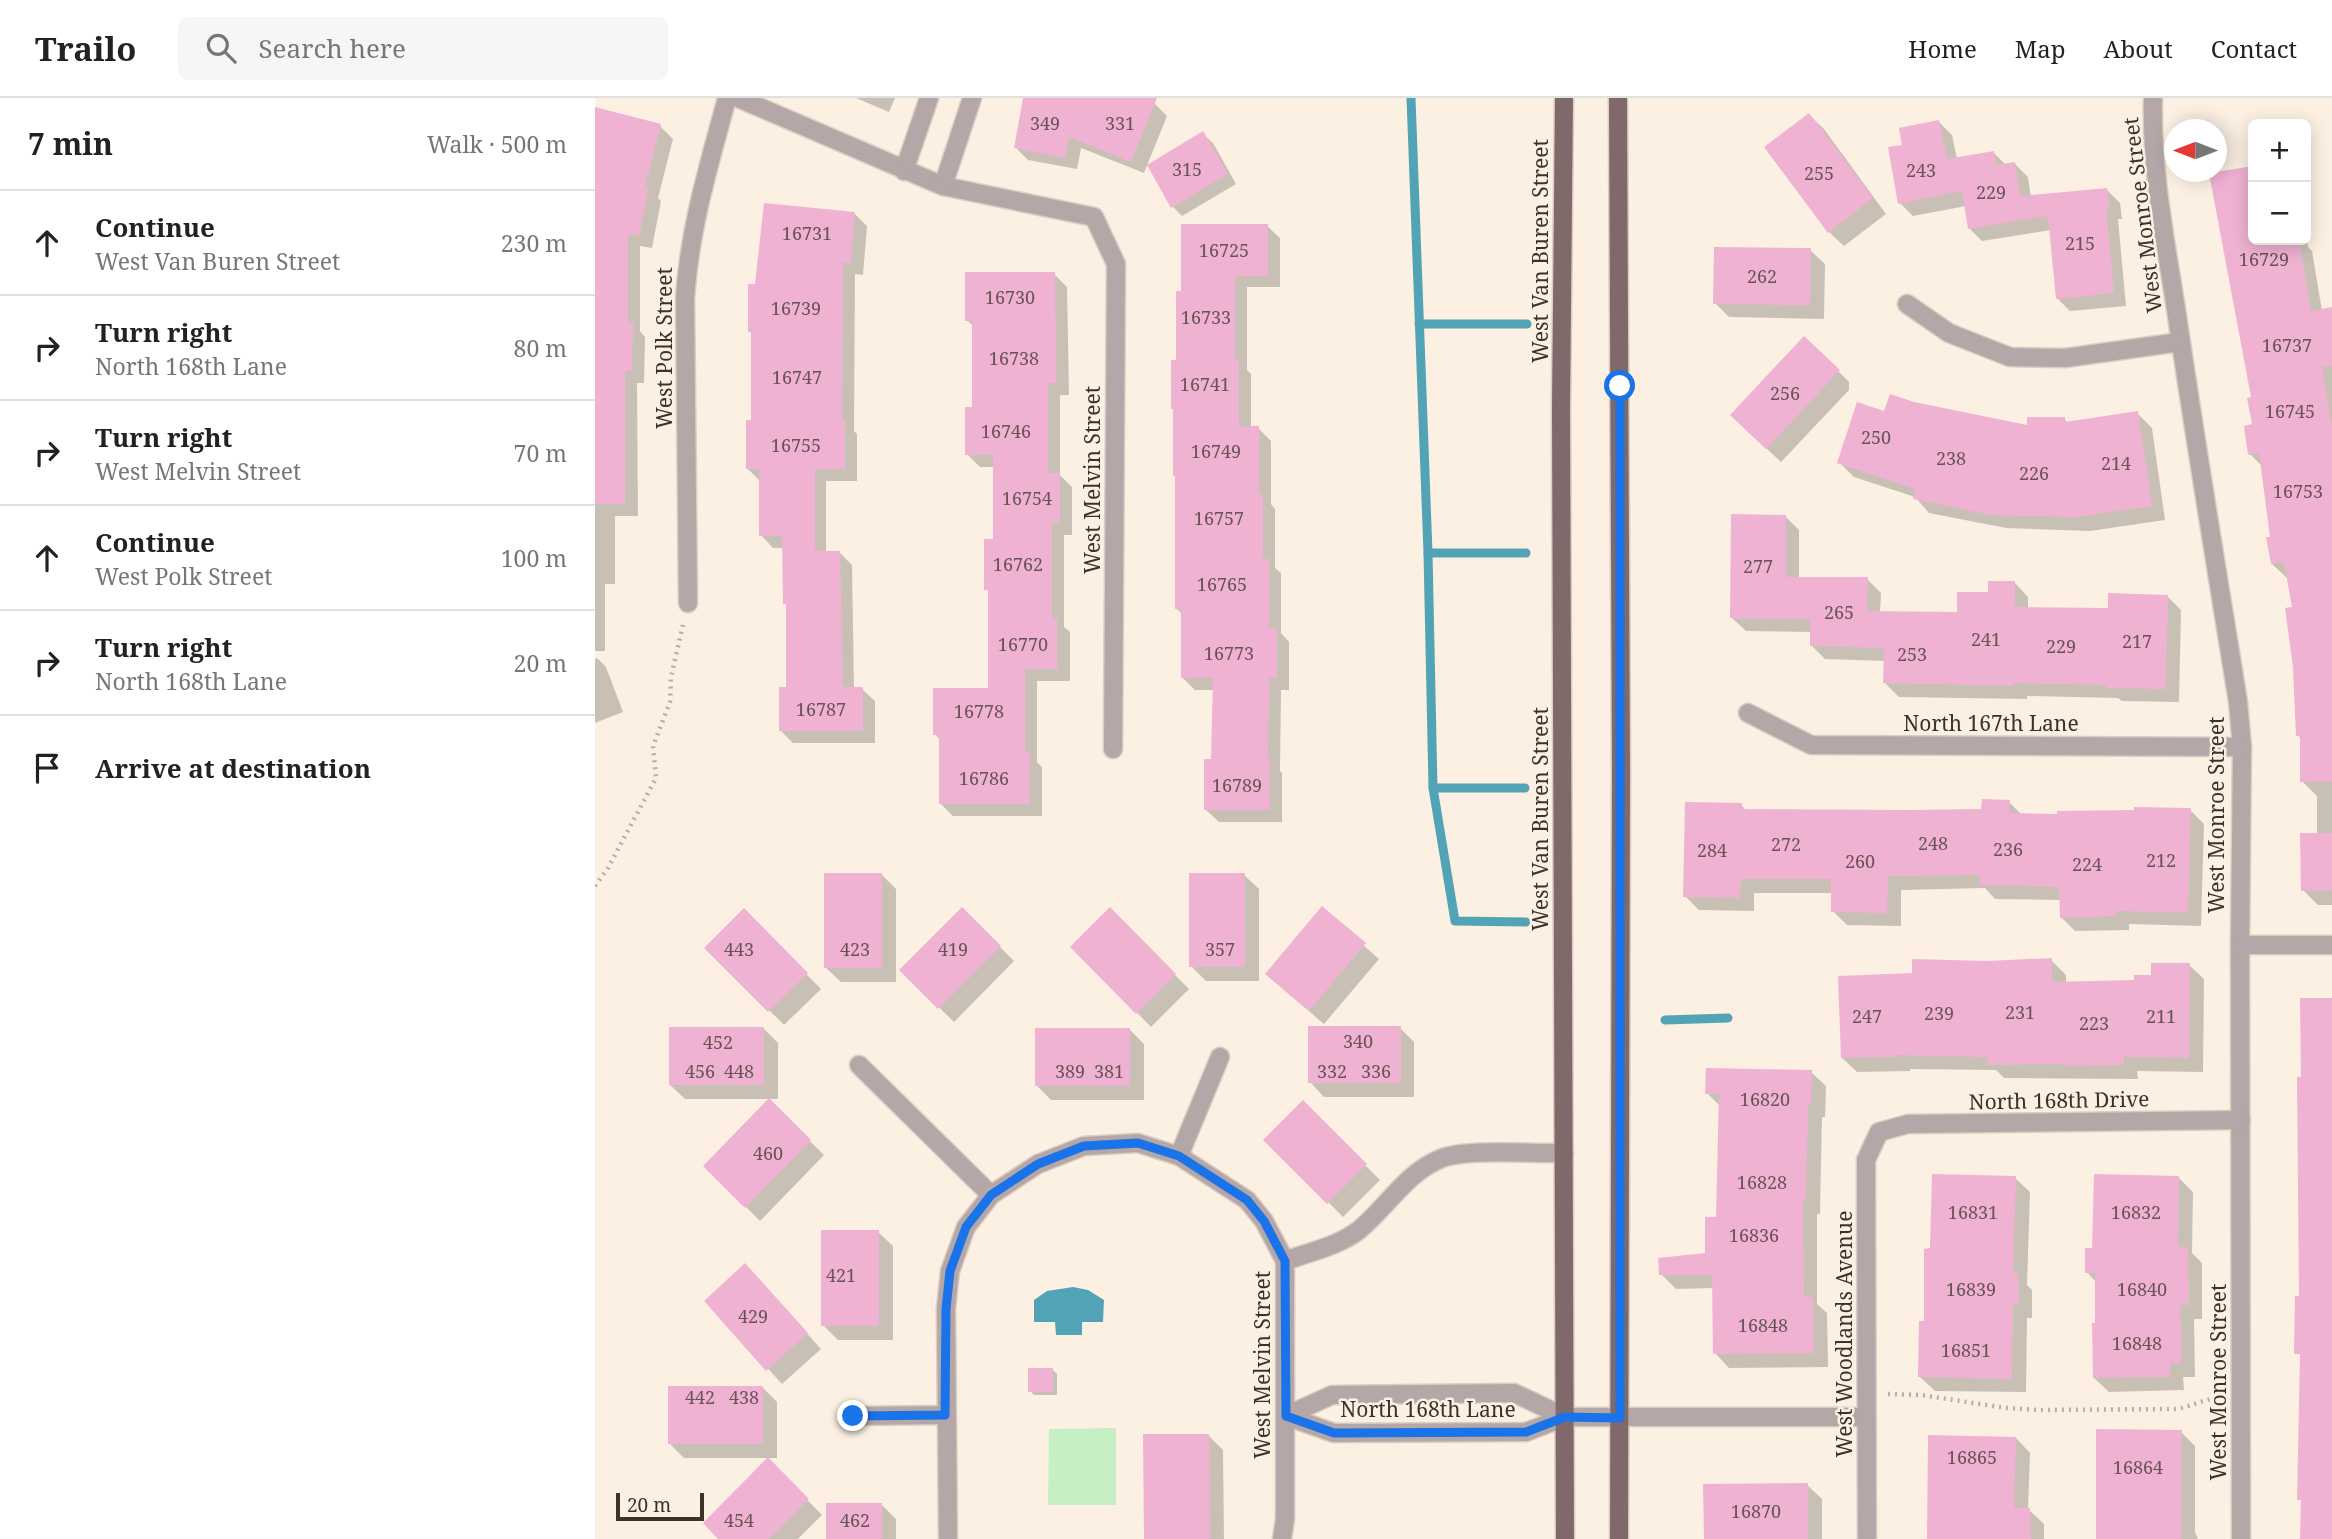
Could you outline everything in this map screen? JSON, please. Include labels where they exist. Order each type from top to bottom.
[{"type":"main road","name":"West Van Buren Street","points":[[1564,98],[1561,408],[1565,1539]]},
{"type":"main road","points":[[1618,98],[1621,718],[1619,1539]]},
{"type":"street","name":"West Polk Street","points":[[688,603],[685,299],[687,259],[695,217],[727,98]]},
{"type":"street","points":[[738,98],[943,186],[972,98]]},
{"type":"street","points":[[904,171],[929,98]]},
{"type":"street","name":"West Monroe Street","points":[[2153,98],[2152,127],[2156,173],[2180,342],[2238,702],[2242,747],[2241,1539]]},
{"type":"street","name":"West Melvin Street","points":[[943,186],[1094,217],[1116,264],[1113,749]]},
{"type":"street","points":[[1907,304],[1949,333],[2010,357],[2065,358],[2180,342]]},
{"type":"street","name":"North 167th Lane","points":[[1748,713],[1811,745],[2242,747]]},
{"type":"street","points":[[2240,945],[2332,945]]},
{"type":"street","points":[[948,1539],[946,1309],[950,1271],[966,1227],[991,1195],[1038,1164],[1084,1146],[1138,1143],[1179,1156],[1220,1057]]},
{"type":"street","points":[[859,1065],[991,1195]]},
{"type":"street","name":"North 168th Drive","points":[[1878,1132],[1908,1124],[2241,1120]]},
{"type":"street","name":"West Woodlands Avenue","points":[[1867,1539],[1866,1160],[1878,1132]]},
{"type":"street","points":[[1285,1261],[1348,1238],[1420,1169],[1442,1158],[1461,1154],[1564,1153]]},
{"type":"street","name":"West Melvin Street","points":[[1179,1156],[1247,1200],[1264,1221],[1285,1261],[1285,1519],[1282,1539]]},
{"type":"street","name":"North 168th Lane","points":[[1286,1416],[1332,1395],[1514,1393],[1565,1417]]},
{"type":"street","points":[[853,1416],[945,1415]]},
{"type":"street","name":"North 168th Lane","points":[[1286,1416],[1334,1433],[1526,1432],[1565,1417],[1866,1417]]},
{"type":"path","points":[[595,886],[608,868],[656,778],[653,746],[670,702],[671,677],[688,603]]},
{"type":"path","points":[[1866,1393],[1921,1395],[2006,1408],[2039,1410],[2176,1409],[2186,1408],[2205,1399],[2241,1399]]},
{"type":"green space","points":[[1116,1428],[1116,1505],[1048,1505],[1049,1429]]},
{"type":"water","points":[[1073,1287],[1088,1290],[1104,1300],[1103,1322],[1082,1322],[1082,1335],[1056,1335],[1055,1322],[1034,1322],[1034,1300],[1047,1291]]},
{"type":"building","points":[[1023,98],[1157,98],[1131,162],[1069,137],[1065,158],[1014,148]]},
{"type":"building","points":[[595,107],[661,124],[645,186],[649,186],[639,236],[628,234],[628,322],[633,322],[632,371],[625,371],[625,504],[595,504]]},
{"type":"building","points":[[1809,113],[1873,198],[1828,233],[1764,147]]},
{"type":"building","points":[[1939,120],[1947,159],[1994,151],[1996,165],[2015,162],[2020,196],[2107,188],[2110,206],[2106,207],[2114,293],[2056,299],[2048,216],[1968,229],[1962,191],[1898,204],[1888,147],[1902,145],[1899,128]]},
{"type":"building","points":[[1203,131],[1228,174],[1171,208],[1147,165]]},
{"type":"building","points":[[2248,167],[2248,245],[2300,245],[2311,311],[2332,307],[2332,366],[2322,367],[2332,426],[2332,782],[2300,782],[2300,736],[2296,736],[2293,667],[2285,608],[2292,607],[2284,562],[2271,564],[2259,453],[2248,455],[2244,426],[2252,424],[2247,398],[2251,397],[2211,182],[2227,182],[2227,170]]},
{"type":"building","points":[[764,203],[855,212],[851,263],[843,262],[842,420],[845,420],[845,469],[815,469],[815,551],[840,551],[843,687],[863,687],[863,731],[779,731],[779,687],[786,687],[786,604],[783,604],[782,536],[759,536],[759,469],[746,469],[746,420],[751,420],[748,284],[755,284]]},
{"type":"building","points":[[1181,224],[1268,224],[1268,276],[1235,276],[1235,360],[1239,360],[1239,426],[1259,426],[1263,559],[1269,559],[1269,628],[1277,628],[1277,678],[1269,678],[1270,810],[1204,810],[1204,759],[1211,759],[1213,678],[1181,678],[1181,609],[1175,609],[1175,476],[1171,360],[1176,360],[1176,291],[1181,291]]},
{"type":"building","points":[[1714,247],[1811,248],[1810,305],[1713,304]]},
{"type":"building","points":[[965,272],[1055,272],[1056,383],[1048,383],[1048,473],[1060,473],[1060,523],[1052,523],[1052,618],[1057,618],[1057,669],[1025,669],[1025,752],[1030,752],[1030,804],[939,804],[939,735],[933,735],[933,688],[988,688],[988,590],[984,590],[984,539],[993,539],[993,455],[965,455],[965,407],[972,407],[972,321],[965,321]]},
{"type":"building","points":[[1804,336],[1840,370],[1766,449],[1730,415]]},
{"type":"building","points":[[1890,394],[1914,402],[2027,425],[2027,417],[2065,417],[2065,422],[2138,411],[2152,506],[2075,517],[1991,515],[1913,499],[1915,489],[1837,463],[1857,402],[1884,411]]},
{"type":"building","points":[[1731,514],[1786,515],[1786,577],[1868,577],[1867,611],[1957,612],[1957,592],[1988,592],[1988,581],[2015,581],[2015,607],[2108,608],[2108,593],[2168,595],[2166,689],[2014,683],[2014,686],[1883,683],[1884,648],[1810,646],[1810,619],[1730,618]]},
{"type":"building","points":[[1982,799],[2010,800],[2009,813],[2057,814],[2057,811],[2134,810],[2134,807],[2191,808],[2188,912],[2116,911],[2116,916],[2060,918],[2059,887],[1980,885],[1980,875],[1888,876],[1887,913],[1831,912],[1831,879],[1741,879],[1740,898],[1683,897],[1685,802],[1742,803],[1742,809],[1911,810],[1981,809]]},
{"type":"building","points":[[2300,833],[2332,833],[2332,890],[2301,891]]},
{"type":"building","points":[[824,873],[882,873],[882,968],[824,968]]},
{"type":"building","points":[[1189,873],[1245,873],[1245,967],[1189,967]]},
{"type":"building","points":[[1322,906],[1366,943],[1309,1011],[1265,974]]},
{"type":"building","points":[[962,907],[1001,946],[938,1009],[899,970]]},
{"type":"building","points":[[1110,907],[1176,974],[1136,1014],[1070,947]]},
{"type":"building","points":[[744,908],[808,973],[768,1012],[704,948]]},
{"type":"building","points":[[2052,958],[2052,982],[2134,980],[2134,975],[2151,975],[2151,963],[2190,963],[2189,1058],[2124,1057],[2124,1065],[2066,1066],[1988,1065],[1987,1057],[1896,1055],[1841,1058],[1838,976],[1912,973],[1912,959],[1987,961]]},
{"type":"building","points":[[2300,998],[2332,998],[2332,1539],[2300,1539],[2301,1500],[2297,1500],[2300,1354],[2294,1354],[2295,1296],[2299,1296],[2297,1077],[2301,1077]]},
{"type":"building","points":[[1308,1026],[1401,1026],[1401,1083],[1308,1083]]},
{"type":"building","points":[[669,1027],[764,1027],[764,1085],[669,1085]]},
{"type":"building","points":[[1035,1028],[1130,1028],[1130,1086],[1035,1086]]},
{"type":"building","points":[[1706,1068],[1812,1070],[1811,1104],[1808,1104],[1806,1200],[1803,1200],[1804,1297],[1813,1297],[1814,1353],[1713,1354],[1712,1275],[1659,1275],[1658,1258],[1705,1253],[1705,1217],[1716,1217],[1719,1094],[1705,1094]]},
{"type":"building","points":[[769,1098],[811,1140],[745,1208],[703,1166]]},
{"type":"building","points":[[1303,1100],[1367,1164],[1327,1204],[1263,1140]]},
{"type":"building","points":[[1932,1174],[2016,1176],[2013,1274],[2018,1273],[2019,1304],[2013,1304],[2012,1379],[1918,1377],[1919,1321],[1924,1321],[1924,1249],[1930,1248]]},
{"type":"building","points":[[2094,1174],[2179,1176],[2178,1247],[2188,1247],[2189,1305],[2180,1305],[2182,1363],[2170,1363],[2170,1377],[2093,1378],[2095,1273],[2085,1273],[2085,1248],[2092,1248]]},
{"type":"building","points":[[821,1230],[879,1230],[879,1326],[821,1326]]},
{"type":"building","points":[[745,1263],[808,1333],[766,1371],[704,1301]]},
{"type":"building","points":[[1028,1368],[1053,1368],[1053,1392],[1028,1392]]},
{"type":"building","points":[[668,1386],[763,1386],[763,1444],[668,1444]]},
{"type":"building","points":[[2096,1429],[2182,1430],[2181,1539],[2096,1539]]},
{"type":"building","points":[[1143,1434],[1209,1434],[1210,1539],[1144,1539]]},
{"type":"building","points":[[1928,1435],[2016,1437],[2014,1508],[2030,1508],[2031,1539],[1927,1539]]},
{"type":"building","points":[[768,1457],[809,1499],[769,1539],[718,1539],[703,1523]]},
{"type":"building","points":[[1808,1483],[1808,1539],[1704,1539],[1703,1484]]},
{"type":"building","points":[[826,1503],[882,1503],[882,1539],[826,1539]]},
{"type":"waterway","points":[[1411,98],[1428,553],[1433,788],[1455,921],[1526,922]]},
{"type":"waterway","points":[[1419,324],[1527,324]]},
{"type":"waterway","points":[[1428,553],[1526,553]]},
{"type":"waterway","points":[[1433,788],[1525,788]]},
{"type":"waterway","points":[[1665,1020],[1728,1018]]},
{"type":"route","points":[[853,1416],[945,1415],[946,1309],[950,1271],[966,1227],[991,1195],[1038,1164],[1084,1146],[1138,1143],[1179,1156],[1247,1200],[1264,1221],[1285,1261],[1286,1416],[1334,1433],[1526,1432],[1565,1417],[1620,1418],[1620,386]]}]
